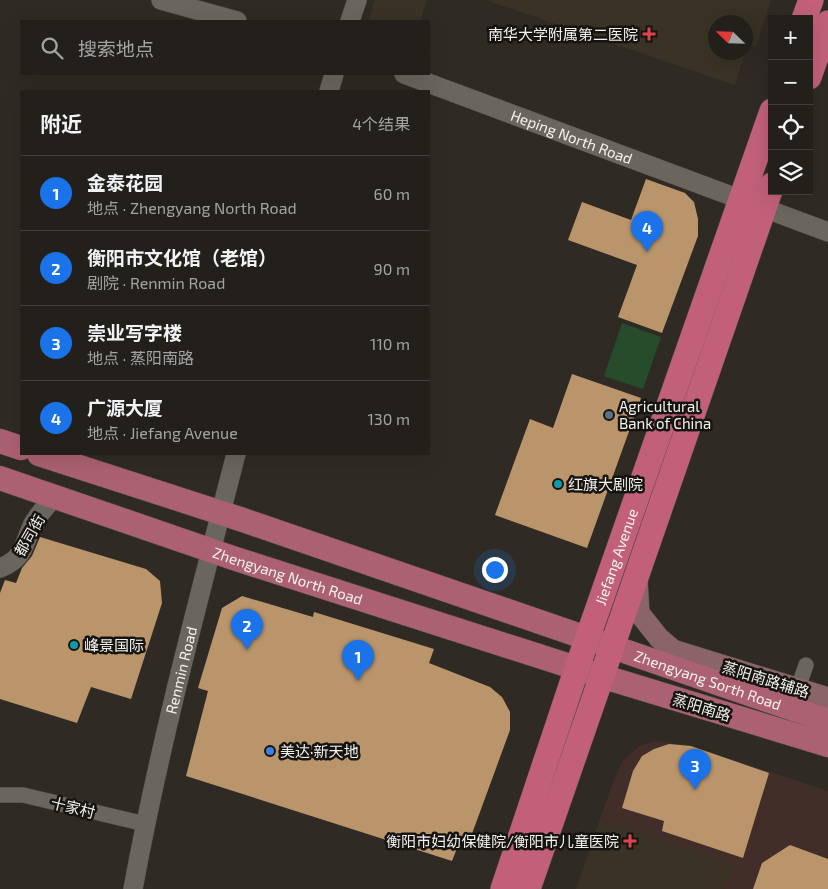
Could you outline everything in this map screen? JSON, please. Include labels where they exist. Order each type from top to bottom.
[{"type":"highway","points":[[805,15],[811,0]]},
{"type":"highway","points":[[813,66],[828,23]]},
{"type":"highway","name":"Jiefang Avenue","points":[[503,889],[577,668],[768,122]]},
{"type":"highway","name":"Jiefang Avenue","points":[[528,889],[769,195]]},
{"type":"main road","points":[[0,441],[20,448]]},
{"type":"main road","points":[[42,455],[220,513],[588,638]]},
{"type":"main road","name":"Zhengyang North Road","points":[[0,478],[210,551],[577,668]]},
{"type":"main road","name":"蒸阳南路辅路","points":[[637,575],[639,613],[659,638],[673,650],[795,699],[828,698]]},
{"type":"main road","name":"Zhengyang Sorth Road","points":[[588,638],[612,647],[795,699],[828,721]]},
{"type":"main road","name":"蒸阳南路","points":[[577,668],[828,745]]},
{"type":"street","points":[[161,0],[233,20]]},
{"type":"street","points":[[350,20],[357,0]]},
{"type":"street","points":[[329,90],[334,75]]},
{"type":"street","name":"Heping North Road","points":[[407,75],[828,232]]},
{"type":"street","name":"Renmin Road","points":[[133,889],[145,824],[210,551],[236,455]]},
{"type":"street","name":"都司街","points":[[0,568],[12,564],[24,550],[33,524],[54,497]]},
{"type":"street","points":[[795,699],[806,665]]},
{"type":"street","name":"十家村","points":[[0,794],[23,795],[145,824]]},
{"type":"shaded area","points":[[375,0],[427,0],[420,20],[370,20],[369,18]]},
{"type":"shaded area","name":"南华大学附属第二医院","points":[[485,0],[771,0],[756,47],[753,46],[753,15],[708,15],[708,60],[743,60],[735,85]]},
{"type":"shaded area","points":[[657,741],[691,746],[828,791],[828,889],[724,889],[732,863],[600,819],[623,760],[639,746]]},
{"type":"shaded area","name":"衡阳市妇幼保健院/衡阳市儿童医院","points":[[600,819],[733,863],[724,889],[576,889]]},
{"type":"green space","points":[[622,323],[661,337],[643,389],[604,376]]},
{"type":"building","points":[[646,179],[685,193],[694,202],[698,219],[698,236],[662,333],[618,317],[637,265],[568,240],[582,202],[631,220]]},
{"type":"building","name":"红旗大剧院","points":[[572,374],[641,398],[587,548],[495,515],[530,419],[553,428]]},
{"type":"building","name":"峰景国际","points":[[40,537],[146,569],[160,581],[162,603],[131,699],[91,687],[77,723],[0,699],[0,593],[5,580],[16,583],[22,568],[32,556]]},
{"type":"building","points":[[242,596],[313,617],[314,612],[434,649],[429,663],[490,687],[502,697],[510,712],[510,730],[469,842],[461,838],[452,861],[186,776],[208,691],[198,688],[222,608]]},
{"type":"building","points":[[669,744],[691,746],[769,773],[743,858],[662,831],[664,821],[622,808],[633,771],[642,756],[654,749]]},
{"type":"building","points":[[790,845],[828,859],[828,889],[753,889],[762,863]]},
{"type":"place","name":"南华大学附属第二医院","points":[[649,34]]},
{"type":"place","name":"广源大厦","points":[[647,252]]},
{"type":"place","name":"Agricultural Bank of China","points":[[609,415]]},
{"type":"place","name":"红旗大剧院","points":[[558,484]]},
{"type":"place","name":"峰景国际","points":[[74,645]]},
{"type":"place","name":"衡阳市文化馆（老馆）","points":[[247,650]]},
{"type":"place","name":"金泰花园","points":[[358,681]]},
{"type":"place","name":"美达·新天地","points":[[270,751]]},
{"type":"place","name":"崇业写字楼","points":[[695,790]]},
{"type":"place","name":"衡阳市妇幼保健院/衡阳市儿童医院","points":[[630,841]]}]
